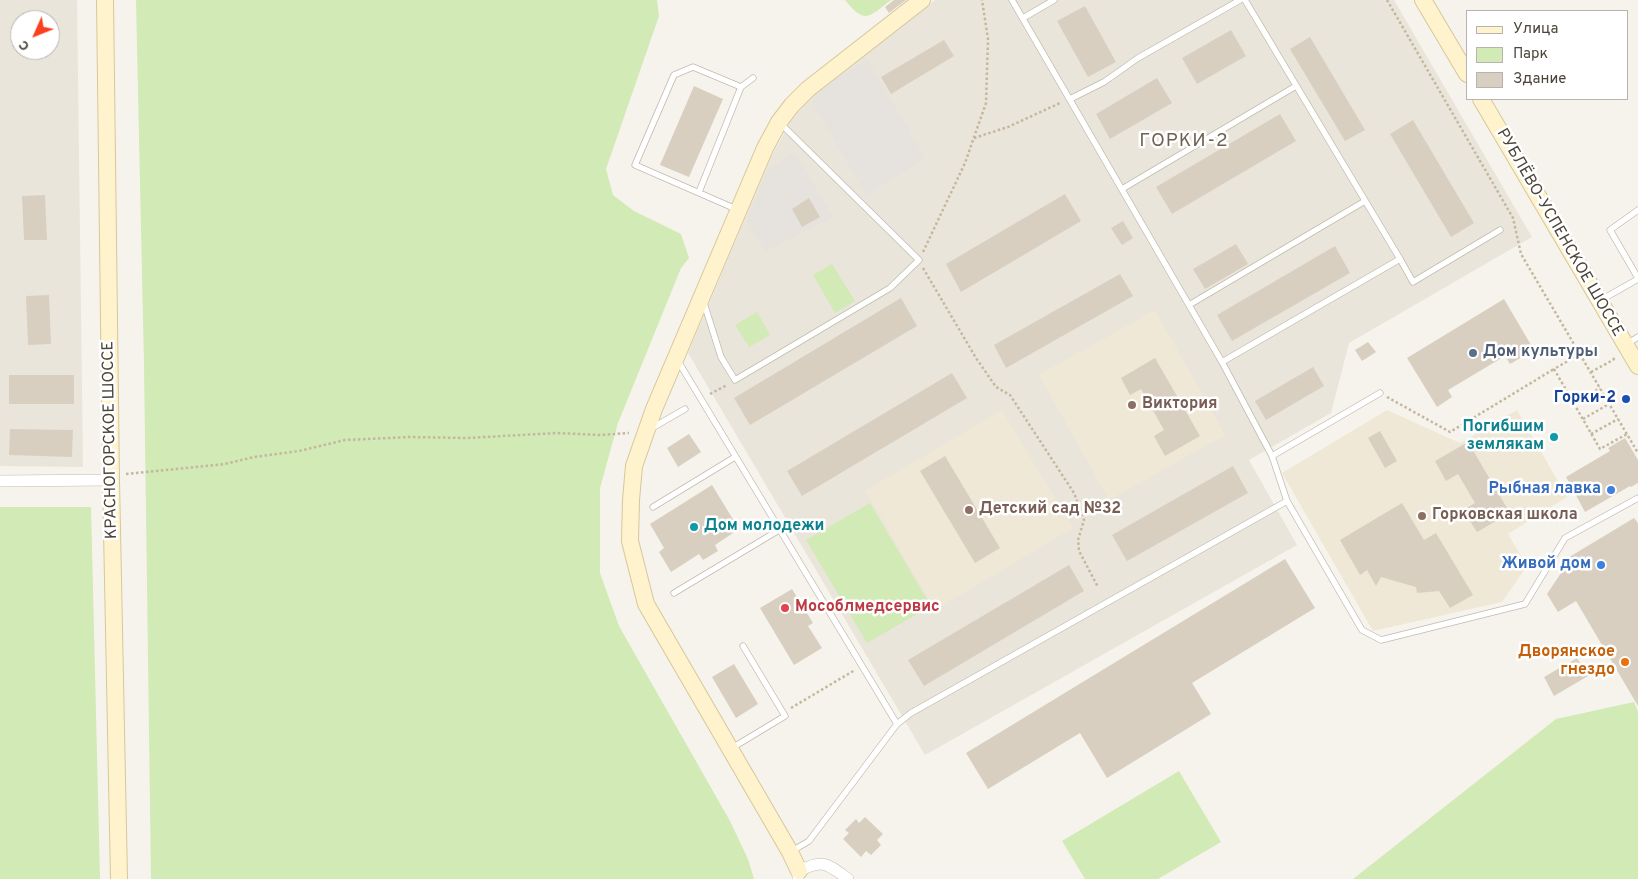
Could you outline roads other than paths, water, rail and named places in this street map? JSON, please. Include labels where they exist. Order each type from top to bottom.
[{"type":"street","name":"КРАСНОГОРСКОЕ ШОССЕ","points":[[105,0],[115,477],[119,879]]},
{"type":"street","points":[[848,879],[829,865],[815,864],[798,875],[790,852],[646,604],[630,541],[631,500],[634,466],[646,431],[675,357],[738,210],[765,148],[779,122],[792,105],[822,76],[922,0]]},
{"type":"street","points":[[1426,1],[1466,72]]},
{"type":"street","name":"РУБЛЁВО-УСПЕНСКОЕ ШОССЕ","points":[[1482,100],[1638,366]]},
{"type":"street","points":[[0,481],[115,477]]},
{"type":"lane","points":[[1012,0],[1222,362],[1272,456],[1287,500],[1362,630],[1381,640],[1525,604],[1565,538],[1638,498]]},
{"type":"lane","points":[[1024,18],[1054,0]]},
{"type":"lane","points":[[1070,99],[1104,82],[1138,58],[1240,0]]},
{"type":"lane","points":[[1245,0],[1414,282],[1500,230]]},
{"type":"lane","points":[[738,210],[635,165],[674,75],[693,67],[741,87]]},
{"type":"lane","points":[[699,192],[741,87],[753,78]]},
{"type":"lane","points":[[1122,189],[1296,86]]},
{"type":"lane","points":[[701,296],[721,357],[735,380],[890,288],[919,260],[779,122]]},
{"type":"lane","points":[[1189,305],[1365,201]]},
{"type":"lane","points":[[1600,301],[1638,278],[1610,230],[1638,210]]},
{"type":"lane","points":[[1222,362],[1400,259]]},
{"type":"lane","points":[[675,357],[897,724]]},
{"type":"lane","points":[[1272,456],[1380,393]]},
{"type":"lane","points":[[646,431],[684,408]]},
{"type":"lane","points":[[652,507],[735,457]]},
{"type":"lane","points":[[790,852],[809,842],[897,724],[911,713],[1287,500]]},
{"type":"lane","points":[[674,593],[779,530]]},
{"type":"lane","points":[[730,749],[785,716],[743,646]]},
{"type":"place","name":"Дом культуры","points":[[1473,353]]},
{"type":"place","name":"Горки-2","points":[[1626,399]]},
{"type":"place","name":"Виктория","points":[[1132,405]]},
{"type":"place","name":"Погибшим землякам","points":[[1554,437]]},
{"type":"place","name":"Рыбная лавка","points":[[1611,490]]},
{"type":"place","name":"Детский сад №32","points":[[969,510]]},
{"type":"place","name":"Горковская школа","points":[[1422,516]]},
{"type":"place","name":"Дом молодежи","points":[[694,527]]},
{"type":"place","name":"Живой дом","points":[[1601,565]]},
{"type":"place","name":"Мособлмедсервис","points":[[785,608]]},
{"type":"place","name":"Дворянское гнездо","points":[[1625,662]]},
{"type":"district","name":"ГОРКИ-2","points":[[1184,142]]}]
